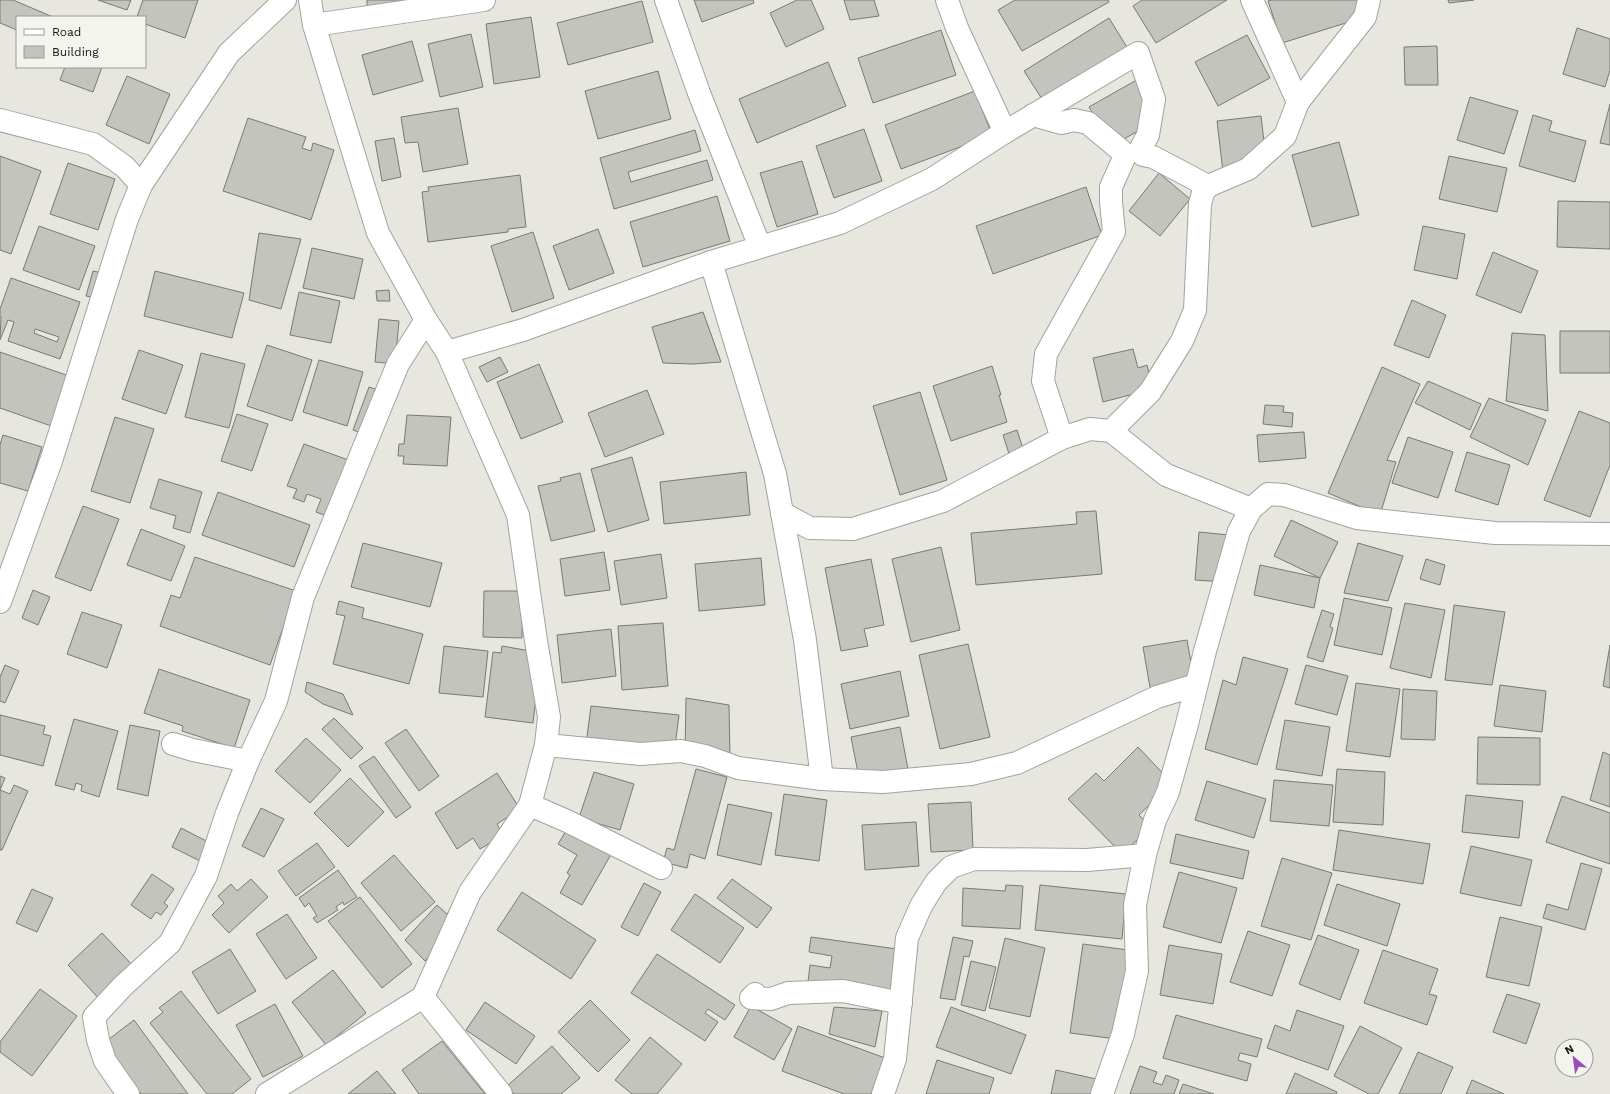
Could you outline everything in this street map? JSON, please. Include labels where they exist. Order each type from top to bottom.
[{"type":"street","points":[[0,602],[51,461],[128,219],[141,185],[229,53],[285,0]]},
{"type":"street","points":[[267,1094],[423,997],[470,892],[530,805],[546,745],[549,717],[536,641],[518,515],[447,352],[426,320],[378,233],[314,25],[310,0]]},
{"type":"street","points":[[314,25],[484,0]]},
{"type":"street","points":[[666,0],[699,93],[760,247]]},
{"type":"street","points":[[947,0],[957,28],[1005,132]]},
{"type":"street","points":[[1252,0],[1298,102]]},
{"type":"street","points":[[1112,431],[1150,392],[1182,341],[1195,310],[1200,204],[1203,194],[1208,186],[1248,169],[1285,136],[1298,102],[1365,17],[1369,0]]},
{"type":"street","points":[[447,352],[523,330],[711,262],[840,223],[932,179],[1005,132],[1138,53],[1154,99],[1148,135],[1141,148],[1141,153],[1143,155],[1153,157],[1208,186]]},
{"type":"street","points":[[1034,115],[1061,123],[1074,120],[1088,123],[1124,153],[1124,158],[1111,187],[1114,232],[1046,354],[1043,381],[1062,438]]},
{"type":"street","points":[[0,120],[93,144],[125,167],[141,185]]},
{"type":"street","points":[[711,262],[775,474],[805,640],[822,779]]},
{"type":"street","points":[[128,1094],[105,1061],[98,1040],[94,1017],[123,986],[170,943],[206,876],[248,761],[276,701],[306,589],[398,364],[426,320]]},
{"type":"street","points":[[782,513],[810,528],[853,529],[943,501],[1062,438],[1090,429],[1112,431],[1166,476],[1251,509]]},
{"type":"street","points":[[1102,1094],[1123,1034],[1136,972],[1135,905],[1145,855],[1155,820],[1168,792],[1186,728],[1204,651],[1239,531],[1251,509],[1268,494],[1284,495],[1357,518],[1495,533],[1610,534]]},
{"type":"street","points":[[546,745],[640,754],[681,751],[705,756],[738,768],[822,779],[883,782],[971,774],[1017,763],[1157,697],[1196,685]]},
{"type":"street","points":[[173,744],[193,750],[248,761]]},
{"type":"street","points":[[530,805],[567,821],[661,868]]},
{"type":"street","points":[[882,1094],[895,1059],[907,938],[921,906],[932,888],[951,866],[974,858],[1088,860],[1145,855]]},
{"type":"street","points":[[755,994],[751,998],[771,999],[788,993],[843,991],[901,1003]]},
{"type":"street","points":[[423,997],[501,1094]]},
{"type":"building","points":[[0,0],[13,0],[51,16],[16,16],[16,30],[0,23]]},
{"type":"building","points":[[98,0],[131,0],[127,10]]},
{"type":"building","points":[[143,0],[198,0],[185,38],[146,24],[146,16],[137,16]]},
{"type":"building","points":[[367,0],[430,0],[430,1],[367,6]]},
{"type":"building","points":[[694,0],[753,0],[754,3],[702,22]]},
{"type":"building","points":[[797,0],[811,0],[824,29],[786,47],[770,13]]},
{"type":"building","points":[[844,0],[874,0],[879,16],[850,20]]},
{"type":"building","points":[[1015,0],[1108,0],[1109,2],[1022,51],[998,10]]},
{"type":"building","points":[[1142,0],[1227,0],[1156,43],[1133,6]]},
{"type":"building","points":[[1367,0],[1371,15],[1282,43],[1268,1]]},
{"type":"building","points":[[1448,0],[1474,0],[1449,3]]},
{"type":"building","points":[[642,1],[653,42],[568,65],[557,23]]},
{"type":"building","points":[[531,17],[540,77],[494,84],[486,24]]},
{"type":"building","points":[[1109,18],[1133,57],[1049,110],[1024,71]]},
{"type":"building","points":[[1577,28],[1610,39],[1610,70],[1605,87],[1563,74]]},
{"type":"building","points":[[941,30],[956,75],[873,103],[858,58]]},
{"type":"building","points":[[471,34],[483,87],[440,97],[428,44]]},
{"type":"building","points":[[1247,35],[1270,78],[1218,106],[1195,62]]},
{"type":"building","points":[[412,41],[423,81],[373,95],[362,55]]},
{"type":"building","points":[[1437,46],[1438,85],[1405,85],[1404,47]]},
{"type":"building","points":[[828,62],[846,106],[757,143],[739,99]]},
{"type":"building","points":[[65,68],[102,68],[93,92],[60,80]]},
{"type":"building","points":[[658,71],[671,119],[598,139],[585,91]]},
{"type":"building","points":[[127,76],[170,94],[149,144],[106,125]]},
{"type":"building","points":[[1140,78],[1162,117],[1112,146],[1089,107]]},
{"type":"building","points":[[975,91],[992,135],[901,169],[885,125]]},
{"type":"building","points":[[1470,97],[1518,111],[1504,154],[1457,140]]},
{"type":"building","points":[[1610,104],[1610,145],[1600,143]]},
{"type":"building","points":[[458,108],[468,164],[423,172],[418,142],[405,143],[401,117]]},
{"type":"building","points":[[1533,115],[1552,121],[1549,131],[1586,141],[1575,182],[1519,166]]},
{"type":"building","points":[[1261,116],[1267,167],[1223,172],[1217,121]]},
{"type":"building","points":[[248,118],[306,137],[302,148],[311,151],[313,143],[334,150],[311,220],[223,191]]},
{"type":"building","points":[[864,129],[882,181],[834,198],[816,146]]},
{"type":"building","points":[[695,130],[701,151],[628,172],[631,182],[707,160],[713,180],[614,209],[600,158]]},
{"type":"building","points":[[394,138],[401,177],[382,181],[375,141]]},
{"type":"building","points":[[1339,142],[1359,215],[1312,227],[1292,155]]},
{"type":"building","points":[[0,156],[41,171],[11,254],[0,250]]},
{"type":"building","points":[[1449,156],[1507,168],[1497,212],[1439,199]]},
{"type":"building","points":[[802,161],[818,214],[777,227],[760,173]]},
{"type":"building","points":[[68,163],[115,179],[98,230],[50,214]]},
{"type":"building","points":[[1159,173],[1190,199],[1160,236],[1129,211]]},
{"type":"building","points":[[520,175],[526,227],[508,229],[508,232],[428,242],[422,192],[429,191],[428,187]]},
{"type":"building","points":[[1086,187],[1102,235],[993,274],[976,226]]},
{"type":"building","points":[[717,196],[730,241],[643,267],[630,222]]},
{"type":"building","points":[[1558,201],[1610,202],[1610,249],[1557,247]]},
{"type":"building","points":[[39,226],[95,246],[79,290],[23,270]]},
{"type":"building","points":[[1423,226],[1465,234],[1457,279],[1414,270]]},
{"type":"building","points":[[598,229],[614,273],[569,290],[553,246]]},
{"type":"building","points":[[533,232],[554,298],[512,312],[491,246]]},
{"type":"building","points":[[259,233],[301,239],[281,309],[249,300]]},
{"type":"building","points":[[312,248],[363,259],[354,299],[303,288]]},
{"type":"building","points":[[1493,252],[1538,271],[1521,313],[1476,295]]},
{"type":"building","points":[[93,271],[107,274],[100,299],[86,296]]},
{"type":"building","points":[[155,271],[244,293],[232,338],[144,316]]},
{"type":"building","points":[[11,278],[80,302],[60,359],[8,341],[14,322],[8,320],[0,340],[0,309]],"holes":[[[35,329],[59,337],[57,342],[34,333]]]},
{"type":"building","points":[[389,290],[390,301],[377,301],[376,291]]},
{"type":"building","points":[[299,292],[340,301],[331,343],[290,335]]},
{"type":"building","points":[[1412,300],[1446,315],[1429,358],[1394,345]]},
{"type":"building","points":[[703,312],[721,362],[693,364],[663,363],[652,327]]},
{"type":"building","points":[[379,319],[399,321],[395,364],[375,362]]},
{"type":"building","points":[[1560,331],[1610,331],[1610,373],[1560,373]]},
{"type":"building","points":[[1512,333],[1545,335],[1548,411],[1506,401]]},
{"type":"building","points":[[267,345],[312,360],[292,421],[247,406]]},
{"type":"building","points":[[1133,349],[1138,368],[1147,365],[1153,389],[1103,402],[1093,358]]},
{"type":"building","points":[[139,350],[183,365],[166,414],[122,399]]},
{"type":"building","points":[[0,352],[72,377],[54,427],[0,408]]},
{"type":"building","points":[[201,353],[245,364],[229,428],[185,417]]},
{"type":"building","points":[[500,357],[508,372],[487,382],[479,367]]},
{"type":"building","points":[[319,360],[363,372],[347,426],[303,412]]},
{"type":"building","points":[[539,364],[563,422],[521,439],[497,382]]},
{"type":"building","points":[[992,366],[1007,422],[951,441],[933,386]]},
{"type":"building","points":[[1382,367],[1420,384],[1387,460],[1396,462],[1380,515],[1328,493]]},
{"type":"building","points":[[1428,381],[1481,404],[1470,430],[1415,403]]},
{"type":"building","points":[[369,387],[386,393],[370,436],[353,430]]},
{"type":"building","points":[[647,390],[664,434],[605,457],[588,413]]},
{"type":"building","points":[[920,392],[947,480],[900,495],[873,406]]},
{"type":"building","points":[[1489,398],[1546,420],[1528,465],[1470,437]]},
{"type":"building","points":[[1265,405],[1284,406],[1283,412],[1293,413],[1292,427],[1263,424]]},
{"type":"building","points":[[1579,411],[1610,423],[1610,465],[1590,517],[1544,500]]},
{"type":"building","points":[[237,414],[268,424],[252,471],[221,461]]},
{"type":"building","points":[[407,415],[451,417],[447,466],[403,464],[404,456],[398,456],[399,444],[404,444]]},
{"type":"building","points":[[115,417],[154,429],[130,503],[91,491]]},
{"type":"building","points":[[1017,430],[1025,455],[1011,460],[1003,435]]},
{"type":"building","points":[[1304,432],[1306,458],[1259,462],[1257,435]]},
{"type":"building","points":[[3,435],[42,447],[28,491],[0,483],[0,445]]},
{"type":"building","points":[[1408,437],[1453,452],[1438,498],[1392,483]]},
{"type":"building","points":[[304,444],[354,462],[333,518],[316,512],[321,499],[307,494],[304,502],[293,498],[297,489],[287,486]]},
{"type":"building","points":[[1467,452],[1510,465],[1498,505],[1455,491]]},
{"type":"building","points":[[632,457],[649,520],[608,532],[591,469]]},
{"type":"building","points":[[746,472],[750,515],[664,524],[660,482]]},
{"type":"building","points":[[580,473],[595,531],[551,541],[538,486],[561,481],[560,478]]},
{"type":"building","points":[[159,479],[202,492],[190,533],[173,528],[176,516],[150,508]]},
{"type":"building","points":[[218,492],[310,525],[294,567],[202,535]]},
{"type":"building","points":[[83,506],[119,519],[91,591],[55,577]]},
{"type":"building","points":[[1096,511],[1102,574],[976,585],[971,533],[1077,524],[1076,512]]},
{"type":"building","points":[[1291,520],[1338,542],[1320,578],[1274,556]]},
{"type":"building","points":[[141,529],[185,546],[171,581],[127,565]]},
{"type":"building","points":[[1199,532],[1229,535],[1225,582],[1195,580]]},
{"type":"building","points":[[363,543],[442,563],[430,607],[351,587]]},
{"type":"building","points":[[1358,543],[1403,556],[1388,601],[1344,593]]},
{"type":"building","points":[[941,547],[960,630],[911,642],[892,559]]},
{"type":"building","points":[[604,552],[610,590],[565,596],[560,559]]},
{"type":"building","points":[[661,554],[667,598],[621,605],[614,561]]},
{"type":"building","points":[[195,557],[296,591],[270,665],[160,626],[171,595],[180,598]]},
{"type":"building","points":[[761,558],[765,605],[699,611],[695,564]]},
{"type":"building","points":[[871,559],[884,625],[864,629],[868,646],[841,651],[825,568]]},
{"type":"building","points":[[1426,559],[1445,565],[1440,585],[1420,579]]},
{"type":"building","points":[[1260,565],[1320,578],[1314,608],[1254,595]]},
{"type":"building","points":[[33,590],[50,597],[38,625],[22,618]]},
{"type":"building","points":[[484,591],[523,591],[522,638],[483,637]]},
{"type":"building","points":[[1344,598],[1392,608],[1382,655],[1334,645]]},
{"type":"building","points":[[339,601],[364,608],[362,618],[423,634],[409,684],[333,664],[345,616],[336,614]]},
{"type":"building","points":[[1405,603],[1445,610],[1431,678],[1390,668]]},
{"type":"building","points":[[1454,605],[1505,612],[1492,685],[1445,680]]},
{"type":"building","points":[[1322,610],[1334,614],[1330,627],[1333,628],[1323,662],[1307,657]]},
{"type":"building","points":[[82,612],[122,625],[107,668],[67,654]]},
{"type":"building","points":[[663,623],[668,686],[622,690],[618,626]]},
{"type":"building","points":[[611,629],[616,676],[562,683],[557,635]]},
{"type":"building","points":[[1187,640],[1195,685],[1151,693],[1143,647]]},
{"type":"building","points":[[968,644],[990,737],[940,749],[919,655]]},
{"type":"building","points":[[1610,645],[1610,688],[1603,686]]},
{"type":"building","points":[[444,646],[488,651],[483,697],[439,693]]},
{"type":"building","points":[[502,646],[536,652],[538,679],[533,723],[485,717],[493,652],[501,653]]},
{"type":"building","points":[[1243,657],[1288,669],[1257,765],[1205,749],[1223,680],[1236,685]]},
{"type":"building","points":[[5,665],[19,671],[5,703],[0,701],[0,677]]},
{"type":"building","points":[[1306,665],[1348,676],[1337,715],[1295,704]]},
{"type":"building","points":[[159,669],[250,700],[234,748],[182,731],[183,726],[144,713]]},
{"type":"building","points":[[900,671],[909,716],[850,729],[841,684]]},
{"type":"building","points":[[307,682],[343,694],[353,715],[323,704],[305,692]]},
{"type":"building","points":[[1356,683],[1400,689],[1390,757],[1346,751]]},
{"type":"building","points":[[1500,685],[1546,691],[1542,732],[1494,726]]},
{"type":"building","points":[[1403,689],[1437,691],[1435,740],[1401,739]]},
{"type":"building","points":[[686,698],[729,705],[730,757],[685,755]]},
{"type":"building","points":[[591,706],[679,715],[673,762],[585,752]]},
{"type":"building","points":[[0,715],[45,726],[43,734],[51,736],[43,766],[0,755]]},
{"type":"building","points":[[334,718],[363,748],[351,759],[322,729]]},
{"type":"building","points":[[74,719],[118,731],[99,797],[81,791],[82,785],[76,783],[74,790],[55,785]]},
{"type":"building","points":[[1285,720],[1330,727],[1322,776],[1276,769]]},
{"type":"building","points":[[130,725],[160,731],[148,796],[117,789]]},
{"type":"building","points":[[900,727],[908,769],[859,778],[851,737]]},
{"type":"building","points":[[406,729],[439,776],[419,791],[385,743]]},
{"type":"building","points":[[1478,737],[1540,738],[1540,785],[1477,784]]},
{"type":"building","points":[[306,738],[341,770],[310,803],[275,771]]},
{"type":"building","points":[[1138,747],[1172,783],[1139,815],[1151,827],[1122,854],[1068,799],[1096,773],[1104,781]]},
{"type":"building","points":[[1603,752],[1610,755],[1610,807],[1590,800]]},
{"type":"building","points":[[374,756],[411,807],[396,818],[359,766]]},
{"type":"building","points":[[696,769],[727,777],[705,859],[690,854],[687,868],[663,862],[667,848],[674,850]]},
{"type":"building","points":[[1337,769],[1385,772],[1383,825],[1333,822]]},
{"type":"building","points":[[594,772],[634,784],[620,830],[579,818]]},
{"type":"building","points":[[497,773],[520,809],[497,824],[503,835],[480,849],[473,838],[457,849],[435,813]]},
{"type":"building","points":[[0,776],[5,778],[0,790]]},
{"type":"building","points":[[350,778],[384,812],[348,847],[314,813]]},
{"type":"building","points":[[1274,780],[1333,785],[1329,826],[1270,821]]},
{"type":"building","points":[[1207,781],[1266,799],[1254,838],[1195,820]]},
{"type":"building","points":[[14,785],[28,791],[2,850],[0,850],[0,790],[10,794]]},
{"type":"building","points":[[784,794],[827,800],[819,861],[775,855]]},
{"type":"building","points":[[1466,795],[1523,801],[1519,838],[1462,832]]},
{"type":"building","points":[[1562,796],[1610,813],[1610,864],[1546,842]]},
{"type":"building","points":[[971,802],[973,850],[931,852],[928,804]]},
{"type":"building","points":[[728,804],[772,813],[761,865],[717,855]]},
{"type":"building","points":[[261,808],[284,819],[264,857],[242,846]]},
{"type":"building","points":[[916,822],[919,866],[865,870],[862,825]]},
{"type":"building","points":[[569,826],[613,851],[582,905],[560,893],[570,875],[567,873],[577,855],[558,844]]},
{"type":"building","points":[[181,828],[216,846],[206,864],[172,847]]},
{"type":"building","points":[[1339,830],[1430,844],[1423,884],[1333,870]]},
{"type":"building","points":[[1176,834],[1249,851],[1243,879],[1170,863]]},
{"type":"building","points":[[317,843],[335,867],[296,896],[278,871]]},
{"type":"building","points":[[1471,846],[1532,860],[1521,906],[1460,893]]},
{"type":"building","points":[[394,855],[435,902],[401,931],[361,883]]},
{"type":"building","points":[[1282,858],[1332,873],[1311,940],[1261,926]]},
{"type":"building","points":[[1581,863],[1602,869],[1585,930],[1543,918],[1547,904],[1568,910]]},
{"type":"building","points":[[338,870],[357,897],[344,905],[343,902],[336,907],[338,910],[317,923],[313,918],[317,916],[309,903],[305,907],[299,898]]},
{"type":"building","points":[[1179,872],[1237,888],[1221,943],[1163,927]]},
{"type":"building","points":[[152,874],[174,889],[164,903],[168,906],[161,915],[156,912],[151,919],[131,905]]},
{"type":"building","points":[[251,879],[268,897],[229,933],[212,915],[224,903],[218,896],[231,884],[237,891]]},
{"type":"building","points":[[732,879],[772,908],[757,928],[717,898]]},
{"type":"building","points":[[644,883],[661,892],[638,936],[621,927]]},
{"type":"building","points":[[1337,884],[1400,904],[1387,946],[1324,925]]},
{"type":"building","points":[[1006,885],[1023,886],[1020,929],[962,926],[963,888],[1005,891]]},
{"type":"building","points":[[1040,885],[1126,894],[1122,939],[1035,930]]},
{"type":"building","points":[[32,889],[53,898],[37,932],[16,923]]},
{"type":"building","points":[[522,892],[596,940],[571,979],[497,930]]},
{"type":"building","points":[[695,894],[744,928],[720,963],[671,930]]},
{"type":"building","points":[[360,897],[412,964],[382,988],[328,921]]},
{"type":"building","points":[[437,905],[447,914],[452,908],[463,917],[425,961],[405,940]]},
{"type":"building","points":[[287,914],[317,958],[286,979],[256,934]]},
{"type":"building","points":[[1500,917],[1542,927],[1529,986],[1486,977]]},
{"type":"building","points":[[1248,931],[1290,945],[1272,996],[1230,982]]},
{"type":"building","points":[[102,933],[137,970],[102,1002],[68,965]]},
{"type":"building","points":[[1318,935],[1359,950],[1340,1000],[1299,984]]},
{"type":"building","points":[[811,937],[897,949],[890,993],[808,982],[810,965],[830,968],[832,956],[809,952]]},
{"type":"building","points":[[953,937],[973,941],[969,957],[964,956],[955,1000],[940,998]]},
{"type":"building","points":[[1005,938],[1045,948],[1030,1017],[989,1008]]},
{"type":"building","points":[[1083,944],[1136,951],[1124,1040],[1070,1033]]},
{"type":"building","points":[[1169,945],[1222,954],[1213,1004],[1160,995]]},
{"type":"building","points":[[230,949],[256,991],[218,1014],[192,972]]},
{"type":"building","points":[[1383,950],[1438,969],[1429,994],[1437,996],[1427,1025],[1364,1003]]},
{"type":"building","points":[[657,954],[735,1005],[725,1020],[708,1009],[705,1013],[718,1022],[705,1041],[631,993]]},
{"type":"building","points":[[971,961],[996,967],[985,1011],[961,1005]]},
{"type":"building","points":[[333,970],[366,1013],[326,1045],[292,1002]]},
{"type":"building","points":[[40,989],[77,1016],[32,1076],[0,1052],[0,1042]]},
{"type":"building","points":[[181,991],[251,1079],[232,1094],[207,1094],[150,1023],[163,1012],[159,1008]]},
{"type":"building","points":[[1507,994],[1540,1004],[1526,1044],[1493,1032]]},
{"type":"building","points":[[590,1000],[630,1040],[598,1072],[558,1032]]},
{"type":"building","points":[[485,1002],[535,1036],[516,1064],[466,1030]]},
{"type":"building","points":[[275,1004],[303,1056],[263,1077],[236,1025]]},
{"type":"building","points":[[751,1006],[792,1029],[774,1060],[734,1037]]},
{"type":"building","points":[[834,1007],[882,1011],[875,1047],[829,1034]]},
{"type":"building","points":[[951,1007],[1026,1035],[1011,1074],[936,1047]]},
{"type":"building","points":[[1297,1010],[1344,1026],[1328,1070],[1267,1048],[1275,1025],[1290,1031]]},
{"type":"building","points":[[1176,1015],[1262,1039],[1257,1057],[1240,1053],[1238,1060],[1251,1064],[1247,1081],[1163,1058]]},
{"type":"building","points":[[134,1020],[188,1094],[141,1094],[104,1043]]},
{"type":"building","points":[[798,1026],[885,1058],[871,1094],[844,1094],[782,1071]]},
{"type":"building","points":[[1360,1026],[1402,1048],[1378,1094],[1369,1094],[1334,1076]]},
{"type":"building","points":[[650,1037],[682,1064],[657,1094],[632,1094],[615,1080]]},
{"type":"building","points":[[442,1041],[485,1094],[419,1094],[402,1070]]},
{"type":"building","points":[[552,1046],[580,1078],[561,1094],[514,1094],[507,1086]]},
{"type":"building","points":[[1418,1052],[1453,1067],[1441,1094],[1399,1094]]},
{"type":"building","points":[[937,1060],[994,1078],[989,1094],[926,1094]]},
{"type":"building","points":[[1140,1066],[1157,1072],[1153,1082],[1162,1085],[1166,1075],[1179,1080],[1174,1094],[1130,1094]]},
{"type":"building","points":[[1056,1070],[1105,1081],[1102,1094],[1051,1094]]},
{"type":"building","points":[[377,1071],[396,1094],[348,1094]]},
{"type":"building","points":[[1295,1073],[1337,1092],[1336,1094],[1286,1094]]},
{"type":"building","points":[[1472,1080],[1504,1094],[1466,1094]]},
{"type":"building","points":[[1183,1084],[1214,1094],[1179,1094]]}]
